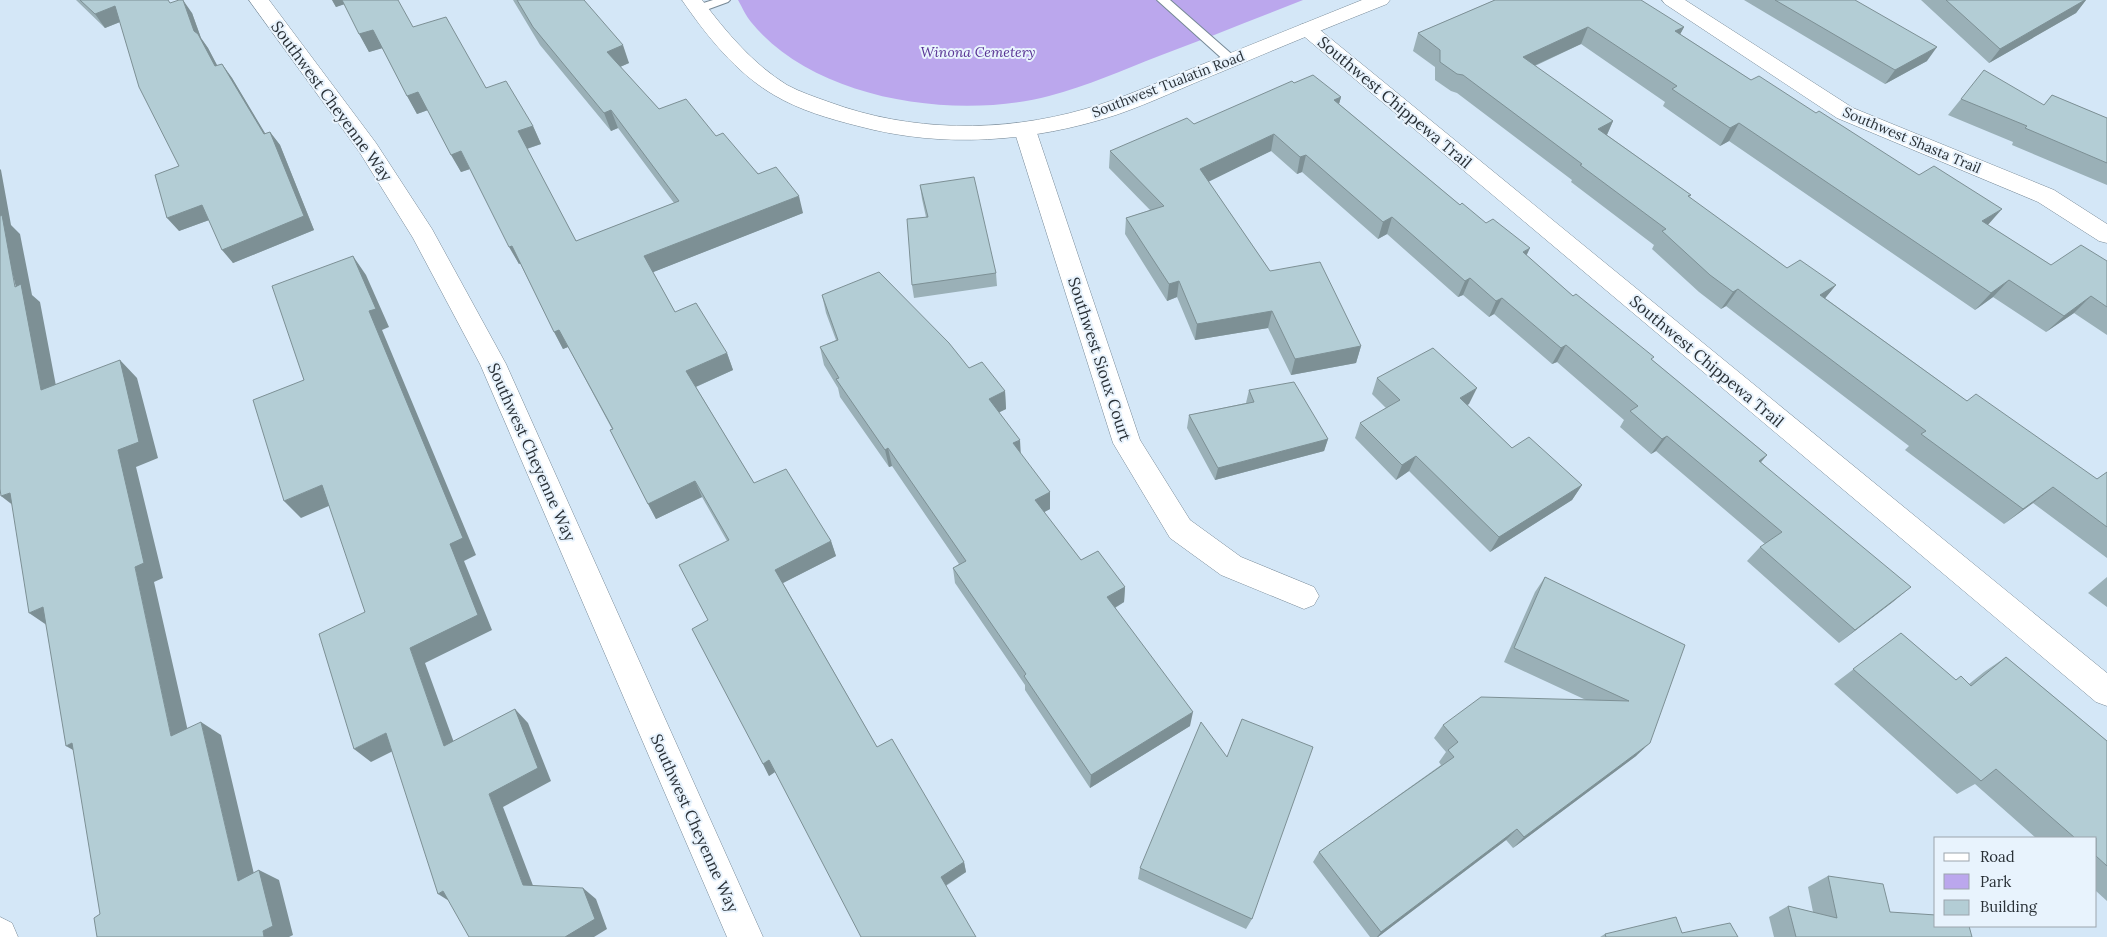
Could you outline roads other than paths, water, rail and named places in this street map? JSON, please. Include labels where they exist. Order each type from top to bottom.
[{"type":"street","name":"Southwest Cheyenne Way","points":[[259,0],[368,148],[424,235],[493,364],[745,937]]},
{"type":"street","name":"Southwest Tualatin Road","points":[[695,4],[720,38],[761,76],[778,88],[828,111],[875,124],[926,131],[974,133],[1025,130],[1053,125],[1106,111],[1380,0]]},
{"type":"street","name":"Southwest Shasta Trail","points":[[1672,0],[1845,113],[2046,196],[2107,235]]},
{"type":"street","name":"Southwest Chippewa Trail","points":[[1306,29],[2107,692]]},
{"type":"street","name":"Southwest Sioux Court","points":[[1025,130],[1127,443],[1180,529],[1231,566],[1304,596]]},
{"type":"lane","points":[[695,4],[724,0]]},
{"type":"lane","points":[[1163,0],[1231,60]]},
{"type":"park label","name":"Winona Cemetery","points":[[978,52]]}]
